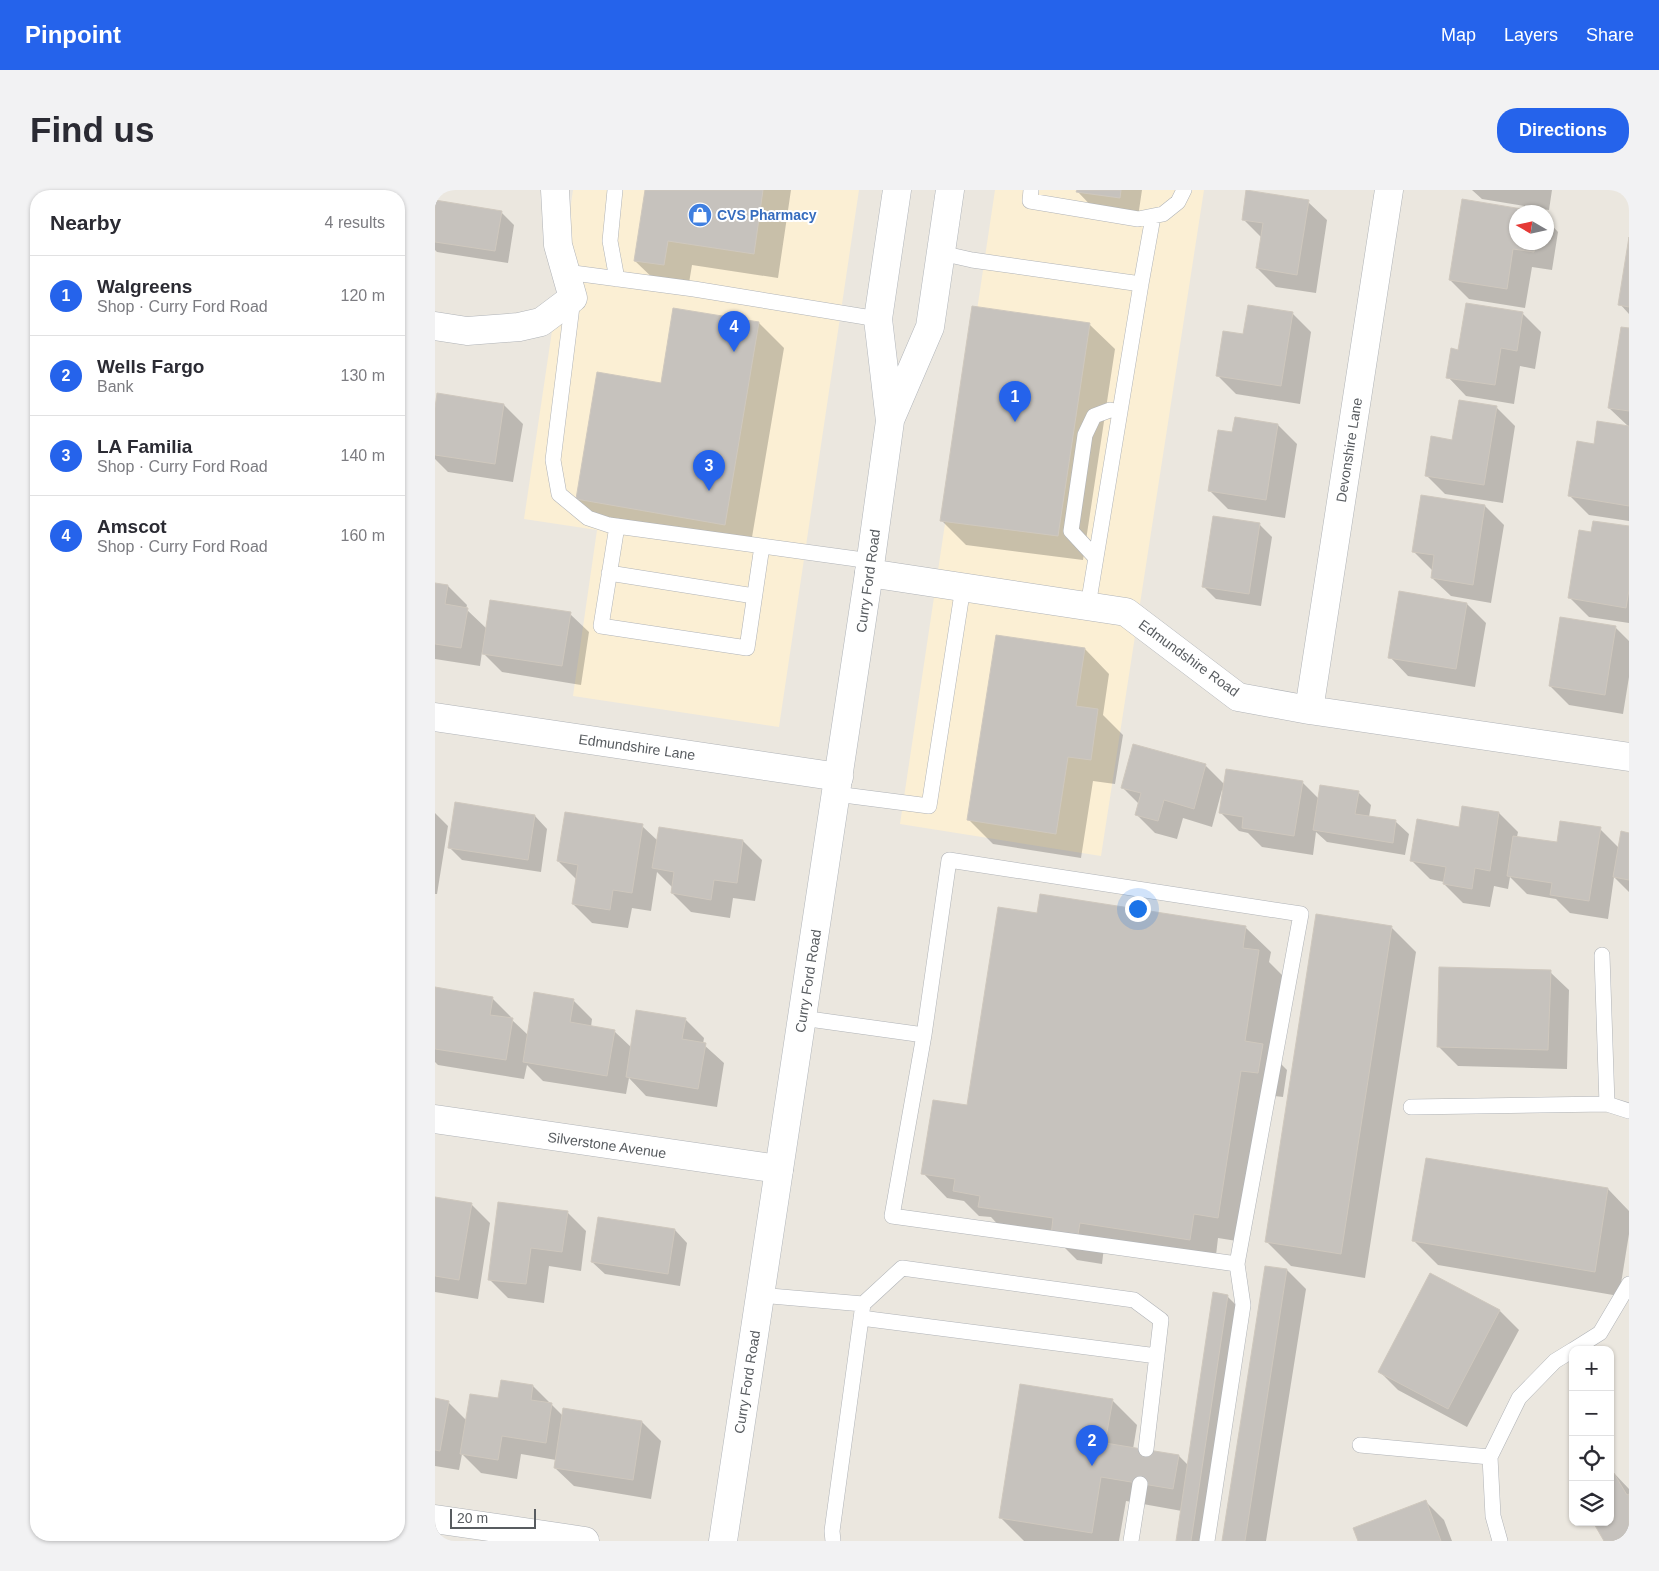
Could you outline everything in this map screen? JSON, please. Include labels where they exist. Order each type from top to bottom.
[{"type":"street","points":[[435,326],[467,331],[519,327],[541,322],[570,285],[558,245],[555,190]]},
{"type":"street","name":"Curry Ford Road","points":[[723,1541],[870,567],[890,421],[878,318],[897,190]]},
{"type":"street","name":"Curry Ford Road","points":[[890,421],[930,327],[950,190]]},
{"type":"street","name":"Devonshire Lane","points":[[1309,710],[1389,190]]},
{"type":"street","name":"Edmundshire Road","points":[[870,567],[963,587],[1125,612],[1238,696],[1309,710],[1629,757]]},
{"type":"street","name":"Edmundshire Lane","points":[[435,717],[837,785]]},
{"type":"street","name":"Silverstone Avenue","points":[[435,1119],[779,1170]]},
{"type":"street","points":[[435,1519],[585,1541]]},
{"type":"lane","points":[[615,190],[610,241],[617,279]]},
{"type":"lane","points":[[1031,190],[1029,201],[1138,219],[1163,214],[1178,202],[1184,190]]},
{"type":"lane","points":[[1088,606],[1153,216]]},
{"type":"lane","points":[[941,253],[972,260],[1141,284]]},
{"type":"lane","points":[[870,567],[762,546],[609,525],[588,518],[559,494],[553,460],[570,285],[617,279],[694,288],[878,318]]},
{"type":"lane","points":[[1096,558],[1071,531],[1085,435],[1094,416],[1110,410],[1120,412]]},
{"type":"lane","points":[[617,526],[601,626],[747,648],[762,546]]},
{"type":"lane","points":[[609,573],[755,596]]},
{"type":"lane","points":[[837,785],[929,806],[963,587]]},
{"type":"lane","points":[[1207,1541],[1243,1305],[1237,1264],[1301,914],[949,860],[924,1035],[892,1216],[1237,1264]]},
{"type":"lane","points":[[1602,955],[1607,1104]]},
{"type":"lane","points":[[802,1018],[924,1035]]},
{"type":"lane","points":[[1411,1107],[1607,1104],[1629,1110]]},
{"type":"lane","points":[[833,1541],[832,1531],[862,1311],[902,1268],[1134,1300],[1161,1320],[1146,1449]]},
{"type":"lane","points":[[1579,1346],[1600,1333],[1629,1284]]},
{"type":"lane","points":[[760,1295],[1157,1356]]},
{"type":"lane","points":[[1500,1541],[1493,1516],[1490,1457],[1519,1398],[1555,1361],[1569,1352]]},
{"type":"lane","points":[[1360,1445],[1490,1457]]},
{"type":"lane","points":[[1131,1541],[1140,1484]]},
{"type":"shaded area","points":[[573,190],[859,190],[779,727],[573,696],[597,530],[524,519]]},
{"type":"shaded area","points":[[995,190],[1204,190],[1101,856],[900,824]]},
{"type":"building","name":"CVS Pharmacy","points":[[645,190],[763,190],[754,254],[668,241],[664,265],[634,261]]},
{"type":"building","points":[[1077,190],[1121,190],[1120,198],[1076,192]]},
{"type":"building","points":[[1246,190],[1309,200],[1297,275],[1256,268],[1263,223],[1242,220]]},
{"type":"building","points":[[1462,199],[1509,207],[1509,250],[1513,250],[1507,289],[1449,280]]},
{"type":"building","points":[[435,200],[502,211],[495,251],[435,242]]},
{"type":"building","points":[[1629,237],[1629,307],[1618,305]]},
{"type":"building","points":[[1466,303],[1523,312],[1517,351],[1501,348],[1495,385],[1446,378],[1451,348],[1458,350]]},
{"type":"building","points":[[1248,305],[1293,312],[1281,386],[1216,376],[1223,331],[1243,334]]},
{"type":"building","points":[[972,306],[1090,323],[1058,536],[940,521]]},
{"type":"building","points":[[673,308],[759,322],[725,525],[576,499],[597,372],[661,383]]},
{"type":"building","points":[[1621,327],[1629,328],[1629,411],[1608,408]]},
{"type":"building","points":[[437,393],[504,404],[495,464],[435,455],[435,408]]},
{"type":"building","points":[[1459,400],[1497,406],[1484,485],[1425,476],[1431,436],[1452,440]]},
{"type":"building","points":[[1235,417],[1278,424],[1266,500],[1208,491],[1218,430],[1232,432]]},
{"type":"building","points":[[1597,421],[1629,426],[1629,506],[1568,496],[1577,441],[1594,444]]},
{"type":"building","points":[[1421,495],[1485,505],[1473,585],[1431,578],[1434,555],[1412,552]]},
{"type":"building","points":[[1213,516],[1260,523],[1249,594],[1202,587]]},
{"type":"building","points":[[1593,521],[1629,526],[1629,590],[1626,608],[1568,598],[1579,530],[1591,532]]},
{"type":"building","points":[[435,583],[448,585],[445,604],[468,608],[461,648],[435,644]]},
{"type":"building","points":[[1399,591],[1467,603],[1456,669],[1388,658]]},
{"type":"building","points":[[490,600],[571,612],[562,666],[482,654]]},
{"type":"building","points":[[1560,617],[1616,626],[1605,695],[1549,686]]},
{"type":"building","points":[[996,635],[1085,648],[1076,706],[1098,709],[1091,760],[1068,757],[1056,834],[967,820]]},
{"type":"building","points":[[1133,744],[1206,764],[1194,809],[1164,800],[1158,821],[1135,815],[1141,793],[1121,788]]},
{"type":"building","points":[[1226,769],[1303,781],[1294,836],[1242,828],[1243,817],[1219,813]]},
{"type":"building","points":[[1320,785],[1359,791],[1355,814],[1396,820],[1393,843],[1313,830]]},
{"type":"building","points":[[455,802],[535,815],[528,860],[448,848]]},
{"type":"building","points":[[1462,806],[1499,812],[1490,871],[1475,868],[1472,889],[1443,884],[1446,867],[1410,861],[1417,819],[1459,827]]},
{"type":"building","points":[[565,812],[643,824],[632,893],[613,890],[610,910],[572,904],[578,865],[557,861]]},
{"type":"building","points":[[1560,821],[1601,827],[1589,901],[1550,895],[1552,883],[1507,876],[1513,836],[1557,842]]},
{"type":"building","points":[[659,827],[743,840],[737,883],[714,880],[711,900],[671,893],[674,872],[652,868]]},
{"type":"building","points":[[1621,831],[1629,833],[1629,880],[1613,877]]},
{"type":"building","points":[[1040,894],[1246,926],[1243,948],[1259,950],[1245,1041],[1263,1044],[1258,1073],[1241,1071],[1218,1218],[1194,1214],[1190,1240],[1080,1223],[1077,1240],[1051,1236],[1053,1218],[978,1207],[980,1196],[953,1191],[955,1179],[921,1174],[933,1100],[967,1105],[998,907],[1037,913]]},
{"type":"building","points":[[1316,914],[1392,926],[1341,1254],[1265,1242]]},
{"type":"building","points":[[1439,967],[1551,970],[1548,1050],[1437,1047]]},
{"type":"building","points":[[435,987],[493,997],[490,1015],[513,1018],[506,1060],[435,1049]]},
{"type":"building","points":[[534,992],[574,999],[570,1022],[615,1030],[607,1076],[523,1062]]},
{"type":"building","points":[[636,1010],[686,1018],[682,1039],[706,1043],[698,1089],[626,1077]]},
{"type":"building","points":[[1426,1158],[1608,1188],[1595,1272],[1412,1241]]},
{"type":"building","points":[[435,1197],[472,1203],[459,1280],[435,1276]]},
{"type":"building","points":[[498,1202],[568,1211],[562,1252],[531,1248],[526,1284],[488,1280]]},
{"type":"building","points":[[598,1217],[675,1229],[668,1274],[591,1262]]},
{"type":"building","points":[[1265,1266],[1287,1269],[1245,1541],[1222,1541]]},
{"type":"building","points":[[1430,1273],[1500,1310],[1448,1409],[1378,1372]]},
{"type":"building","points":[[1213,1292],[1228,1295],[1191,1541],[1176,1541]]},
{"type":"building","points":[[501,1380],[533,1385],[531,1400],[552,1403],[546,1443],[502,1436],[498,1460],[460,1454],[470,1394],[498,1398]]},
{"type":"building","points":[[1020,1384],[1113,1399],[1105,1443],[1179,1455],[1173,1489],[1101,1477],[1092,1533],[999,1518]]},
{"type":"building","points":[[435,1398],[449,1401],[440,1451],[435,1450]]},
{"type":"building","points":[[563,1408],[642,1421],[633,1480],[554,1468]]},
{"type":"building","points":[[1614,1473],[1627,1495],[1629,1494],[1629,1541],[1604,1541],[1595,1526],[1614,1526]]},
{"type":"building","points":[[1426,1500],[1441,1541],[1358,1541],[1353,1528]]},
{"type":"place","name":"CVS Pharmacy","points":[[700,215]]},
{"type":"place","name":"Amscot","points":[[734,352]]},
{"type":"place","name":"Walgreens","points":[[1015,422]]},
{"type":"place","name":"LA Familia","points":[[709,491]]},
{"type":"place","name":"Wells Fargo","points":[[1092,1466]]}]
